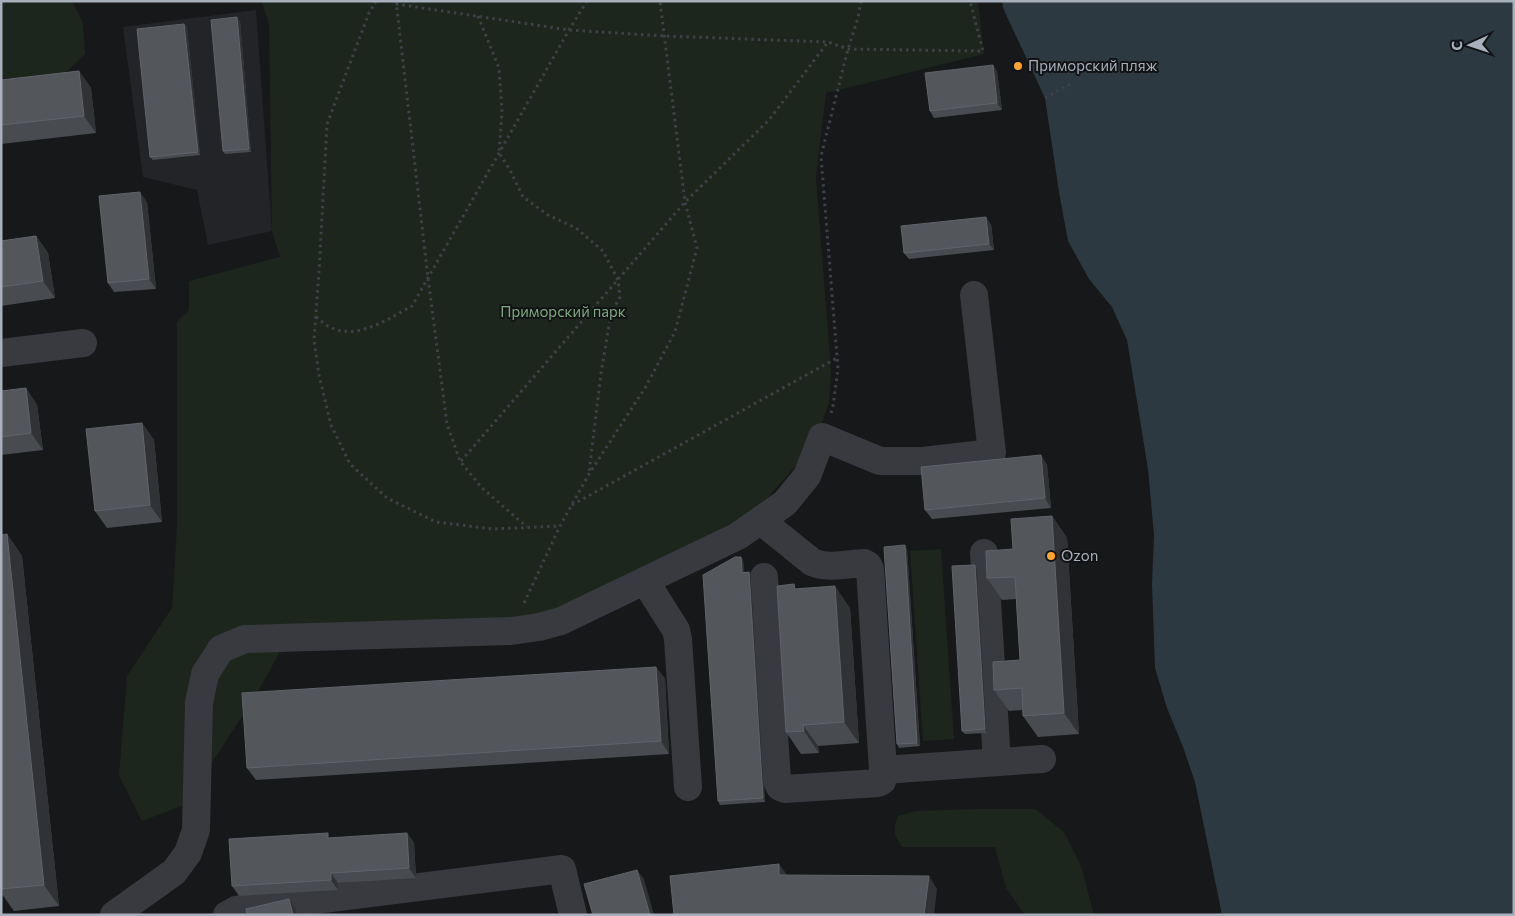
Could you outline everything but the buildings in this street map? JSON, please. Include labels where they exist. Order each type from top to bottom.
[{"type":"lane","points":[[114,915],[174,872],[188,853],[196,830],[199,703],[205,674],[221,649],[245,639],[511,631],[539,627],[561,620],[738,536],[786,504],[807,476],[822,437],[880,461],[923,461],[992,453],[974,295]]},
{"type":"lane","points":[[1,354],[83,343]]},
{"type":"lane","points":[[761,521],[818,565],[868,564],[870,569],[883,770],[882,781],[878,783],[785,789],[780,787],[777,781],[764,577]]},
{"type":"lane","points":[[984,553],[997,762]]},
{"type":"lane","points":[[645,580],[676,630],[678,639],[688,787]]},
{"type":"lane","points":[[883,770],[1042,759]]},
{"type":"lane","points":[[227,915],[236,910],[562,869],[573,915]]},
{"type":"path","points":[[376,1],[369,13],[327,124],[314,340],[319,375],[331,425],[350,464],[387,498],[436,522],[493,529],[560,526]]},
{"type":"path","points":[[316,317],[333,329],[356,332],[385,322],[412,306],[587,1]]},
{"type":"path","points":[[511,631],[560,526],[589,474],[645,388],[676,332],[697,248],[686,202],[660,1]]},
{"type":"path","points":[[822,437],[833,406],[838,369],[821,156],[861,1]]},
{"type":"path","points":[[528,528],[482,488],[460,461],[447,424],[396,3],[569,30],[665,36],[828,42],[848,49],[983,51],[970,1]]},
{"type":"path","points":[[478,16],[499,68],[502,112],[499,153],[510,170],[523,197],[548,215],[576,228],[603,251],[618,280],[620,297],[611,314],[601,373],[589,474]]},
{"type":"path","points":[[460,461],[686,202],[769,120],[828,42]]},
{"type":"path","points":[[1045,98],[1070,84]]},
{"type":"path","points":[[572,505],[837,358]]},
{"type":"shaded area","points":[[1002,1],[1514,1],[1514,915],[1222,915],[1195,782],[1167,708],[1155,668],[1152,584],[1154,535],[1148,469],[1127,340],[1112,307],[1089,279],[1068,241],[1045,98],[1003,8]]},
{"type":"shaded area","points":[[256,10],[272,231],[208,245],[197,190],[143,177],[123,27]]},
{"type":"green space","points":[[1,1],[72,1],[83,23],[85,54],[58,77],[1,78]]},
{"type":"green space","name":"Приморский парк","points":[[262,1],[978,1],[984,54],[826,93],[816,177],[831,371],[829,402],[815,444],[755,512],[555,613],[528,619],[290,634],[256,695],[184,805],[142,821],[119,775],[127,676],[172,608],[177,527],[177,322],[189,310],[189,281],[280,257],[272,231],[269,25]]},
{"type":"green space","points":[[941,549],[954,739],[923,741],[910,551]]},
{"type":"green space","points":[[1035,809],[1064,832],[1081,866],[1094,915],[1025,915],[1006,888],[995,847],[902,847],[896,835],[895,825],[898,816],[917,811]]},
{"type":"place","name":"Приморский пляж","points":[[1018,66]]},
{"type":"place","name":"Ozon","points":[[1051,556]]}]
